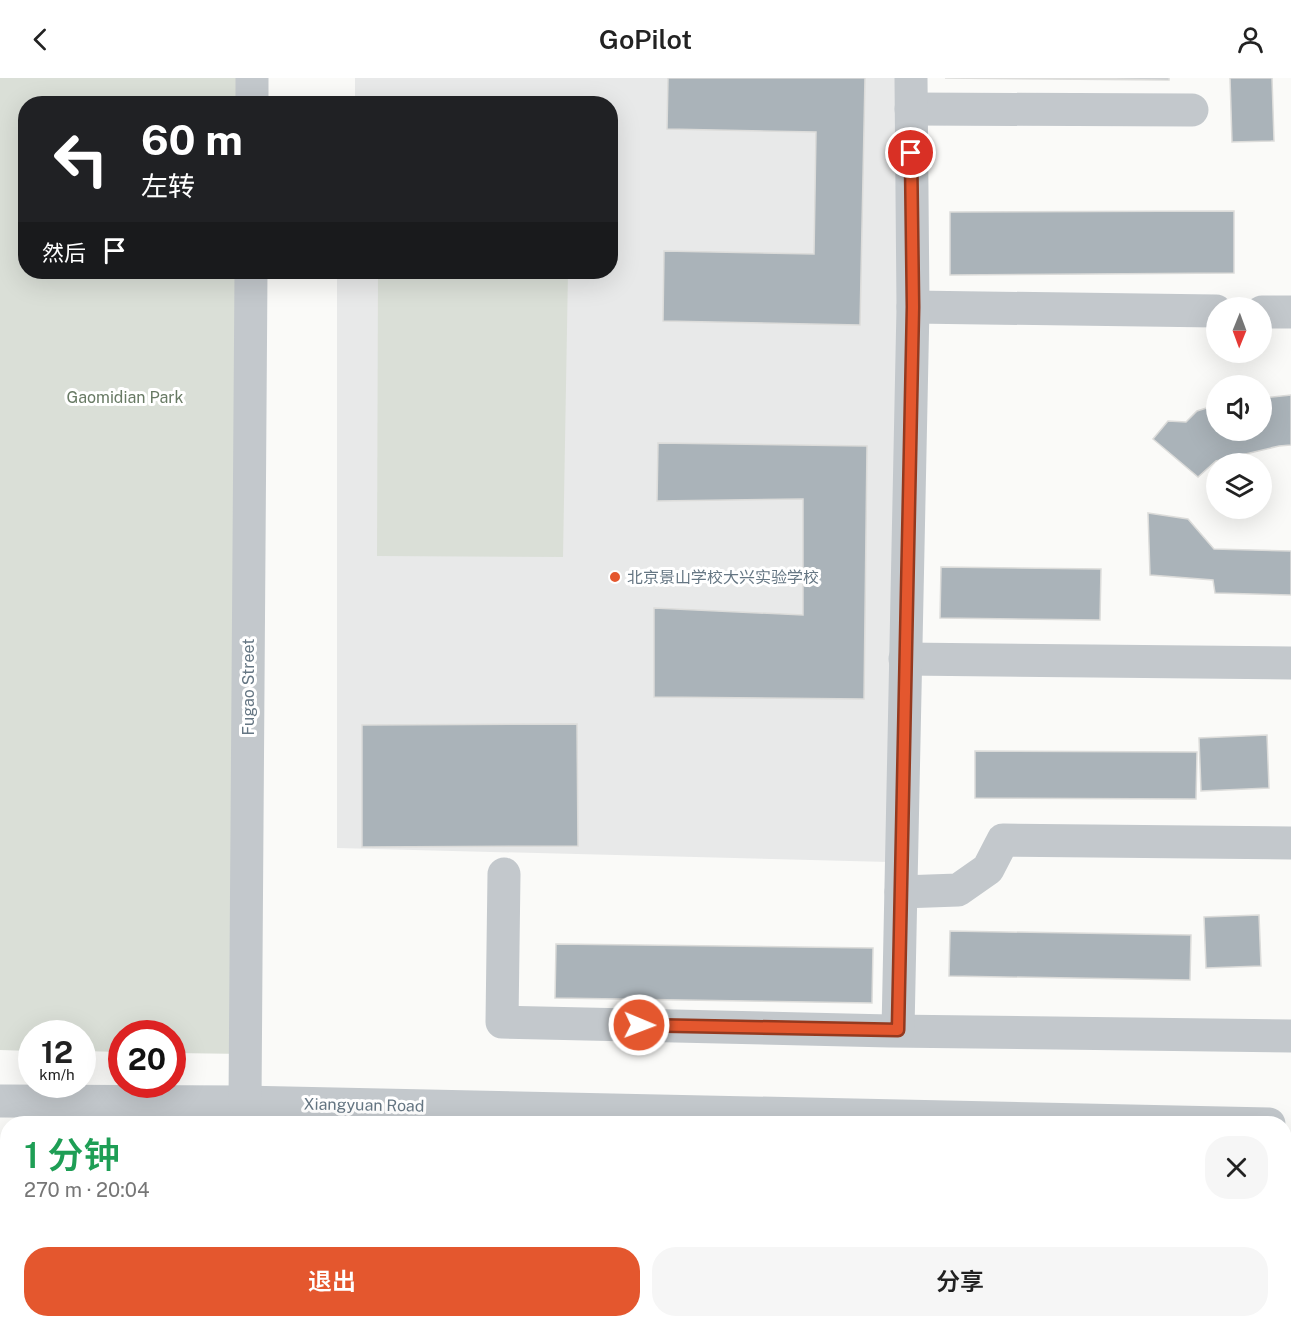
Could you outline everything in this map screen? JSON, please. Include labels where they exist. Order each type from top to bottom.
[{"type":"street","points":[[252,78],[252,96]]},
{"type":"street","points":[[898,1030],[913,307],[911,94],[1192,110]]},
{"type":"street","name":"Fugao Street","points":[[245,1102],[251,279]]},
{"type":"street","points":[[913,307],[1206,311]]},
{"type":"street","points":[[1272,312],[1291,312]]},
{"type":"street","points":[[905,659],[1291,663]]},
{"type":"street","points":[[901,892],[958,890],[988,869],[1004,840],[1291,843]]},
{"type":"street","points":[[504,874],[502,1022],[1291,1036]]},
{"type":"street","name":"Xiangyuan Road","points":[[0,1101],[245,1102],[897,1116]]},
{"type":"shaded area","name":"北京景山学校大兴实验学校","points":[[355,78],[898,78],[889,862],[337,848],[337,279],[618,279],[618,96],[355,96]]},
{"type":"green space","name":"Gaomidian Park","points":[[0,78],[252,78],[252,96],[18,96],[18,279],[251,279],[246,1054],[186,1053],[186,1020],[108,1020],[108,1052],[96,1051],[96,1020],[18,1020],[18,1051],[0,1050]]},
{"type":"green space","points":[[378,279],[568,279],[563,557],[377,556]]},
{"type":"building","points":[[668,78],[865,78],[860,325],[663,321],[664,251],[814,254],[816,132],[667,129]]},
{"type":"building","points":[[945,78],[1169,78],[1169,80]]},
{"type":"building","points":[[1230,78],[1272,78],[1274,141],[1232,142]]},
{"type":"building","points":[[1234,211],[1234,273],[950,275],[950,212]]},
{"type":"building","points":[[1291,395],[1291,445],[1250,453],[1206,453],[1206,470],[1198,477],[1153,439],[1168,421],[1186,422],[1197,411],[1206,408],[1206,441],[1272,441],[1272,397]]},
{"type":"building","points":[[658,443],[867,446],[864,699],[654,697],[654,608],[803,615],[803,499],[657,501]]},
{"type":"building","points":[[1148,513],[1188,519],[1214,549],[1291,551],[1291,595],[1215,593],[1213,580],[1150,575]]},
{"type":"building","points":[[941,567],[1101,569],[1100,620],[940,618]]},
{"type":"building","points":[[577,724],[578,846],[362,847],[362,725]]},
{"type":"building","points":[[1267,735],[1269,788],[1201,791],[1199,738]]},
{"type":"building","points":[[975,751],[1197,752],[1196,799],[975,798]]},
{"type":"building","points":[[1259,915],[1261,966],[1206,968],[1204,917]]},
{"type":"building","points":[[950,931],[1191,935],[1190,980],[949,976]]},
{"type":"building","points":[[556,944],[873,948],[872,1003],[555,998]]},
{"type":"place","name":"北京景山学校大兴实验学校","points":[[615,577]]},
{"type":"route","points":[[639,1025],[898,1030],[913,307],[911,153]]}]
